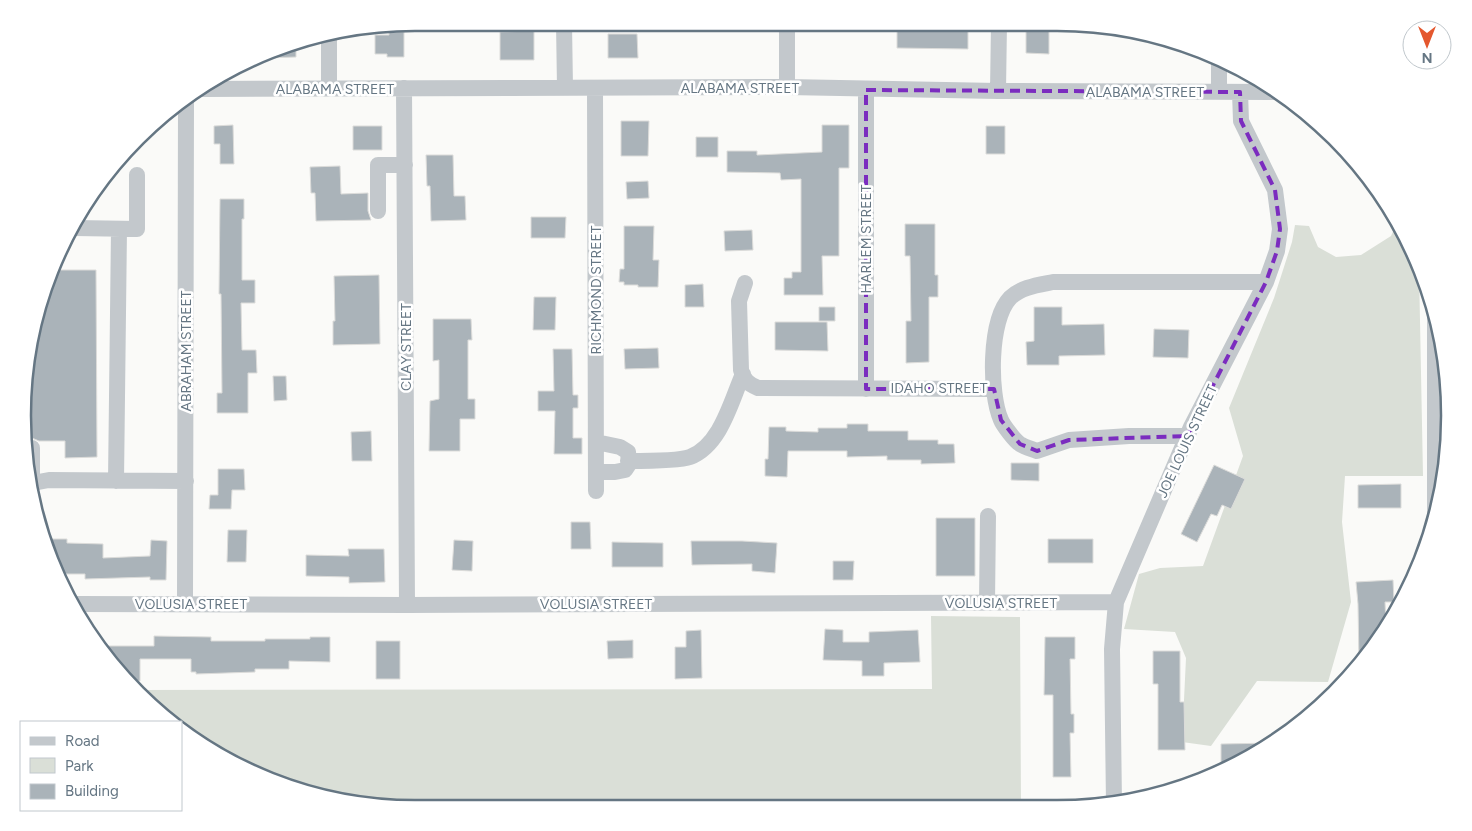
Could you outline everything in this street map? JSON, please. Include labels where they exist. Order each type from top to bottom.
[{"type":"street","points":[[564,31],[565,88]]},
{"type":"street","points":[[787,31],[787,87]]},
{"type":"street","points":[[998,91],[999,31]]},
{"type":"street","points":[[329,41],[329,89]]},
{"type":"street","points":[[1219,92],[1220,68]]},
{"type":"street","name":"ALABAMA STREET","points":[[212,90],[787,87],[866,90],[1264,92]]},
{"type":"street","name":"CLAY STREET","points":[[404,88],[407,605]]},
{"type":"street","name":"RICHMOND STREET","points":[[595,88],[596,492]]},
{"type":"street","name":"HARLEM STREET","points":[[866,90],[866,389]]},
{"type":"street","name":"JOE LOUIS STREET","points":[[1114,795],[1112,649],[1116,602],[1187,436],[1266,282],[1277,251],[1280,229],[1275,190],[1241,121],[1240,92]]},
{"type":"street","name":"ABRAHAM STREET","points":[[185,604],[186,108]]},
{"type":"street","points":[[378,211],[378,165],[404,166]]},
{"type":"street","points":[[80,228],[137,229],[137,175]]},
{"type":"street","points":[[116,481],[119,229]]},
{"type":"street","name":"IDAHO STREET","points":[[743,376],[750,385],[758,388],[994,389],[995,332],[1003,307],[1017,292],[1032,286],[1052,282],[1266,282]]},
{"type":"street","points":[[628,461],[690,458],[706,448],[722,426],[743,376],[740,301],[745,283]]},
{"type":"street","points":[[1435,354],[1436,473]]},
{"type":"street","points":[[994,389],[1001,420],[1020,444],[1037,451],[1069,440],[1129,436],[1187,436]]},
{"type":"street","points":[[596,442],[620,447],[628,452],[625,470],[596,472]]},
{"type":"street","points":[[38,482],[49,480],[186,481]]},
{"type":"street","points":[[987,602],[988,516]]},
{"type":"street","name":"VOLUSIA STREET","points":[[81,604],[407,605],[1116,602]]},
{"type":"highlighted area","points":[[866,90],[1240,92],[1241,121],[1275,190],[1280,229],[1277,251],[1266,282],[1187,436],[1069,440],[1037,451],[1020,444],[1001,420],[994,389],[866,389]]},
{"type":"green space","points":[[1295,225],[1309,226],[1318,247],[1336,257],[1361,255],[1391,236],[1393,231],[1412,268],[1419,290],[1423,476],[1345,476],[1342,522],[1351,602],[1328,682],[1257,681],[1211,746],[1182,742],[1186,658],[1175,632],[1124,629],[1139,574],[1160,568],[1203,566],[1243,456],[1229,408],[1274,298],[1292,242]]},
{"type":"green space","points":[[931,616],[1020,617],[1021,800],[416,800],[365,796],[316,787],[268,771],[202,735],[147,690],[932,689]]},
{"type":"building","points":[[534,31],[534,60],[500,60],[500,32]]},
{"type":"building","points":[[897,31],[968,31],[968,49],[897,48]]},
{"type":"building","points":[[1026,31],[1049,31],[1049,54],[1026,53]]},
{"type":"building","points":[[389,32],[404,32],[404,57],[387,57],[387,54],[375,54],[375,35],[389,35]]},
{"type":"building","points":[[608,34],[637,34],[638,58],[608,58]]},
{"type":"building","points":[[296,51],[296,57],[275,58]]},
{"type":"building","points":[[621,121],[649,121],[648,156],[621,156]]},
{"type":"building","points":[[233,125],[234,164],[220,164],[220,144],[214,144],[214,126]]},
{"type":"building","points":[[822,125],[849,125],[849,168],[839,168],[839,256],[822,256],[823,295],[784,295],[784,278],[792,278],[792,272],[801,272],[801,179],[781,180],[780,173],[727,172],[727,151],[757,151],[757,155],[822,152]]},
{"type":"building","points":[[353,126],[382,126],[382,150],[353,150]]},
{"type":"building","points":[[986,126],[1005,126],[1005,154],[986,154]]},
{"type":"building","points":[[696,137],[718,137],[718,157],[696,157]]},
{"type":"building","points":[[426,155],[453,155],[454,196],[465,196],[466,220],[431,221],[430,186],[427,186]]},
{"type":"building","points":[[340,166],[341,194],[368,193],[368,211],[371,220],[316,221],[315,193],[311,193],[310,167]]},
{"type":"building","points":[[648,181],[649,198],[627,199],[626,182]]},
{"type":"building","points":[[220,199],[244,199],[244,219],[242,219],[242,280],[255,280],[255,303],[241,303],[242,350],[256,350],[257,373],[248,373],[248,413],[217,413],[217,393],[222,393],[221,294],[219,294]]},
{"type":"building","points":[[531,217],[566,217],[565,238],[531,238]]},
{"type":"building","points":[[905,224],[935,224],[935,275],[938,275],[938,297],[929,297],[929,362],[906,363],[906,321],[911,321],[910,256],[905,256]]},
{"type":"building","points":[[624,226],[654,226],[653,260],[659,260],[658,287],[638,287],[638,285],[624,285],[624,282],[619,282],[620,269],[624,269]]},
{"type":"building","points":[[752,230],[753,250],[725,251],[724,231]]},
{"type":"building","points":[[59,270],[96,270],[97,457],[65,458],[65,441],[39,441],[32,438],[32,390],[35,365],[44,316]]},
{"type":"building","points":[[379,275],[380,344],[333,345],[333,321],[335,321],[334,276]]},
{"type":"building","points":[[703,284],[704,307],[685,307],[685,285]]},
{"type":"building","points":[[534,297],[556,297],[555,330],[533,330]]},
{"type":"building","points":[[819,307],[835,307],[835,321],[819,321]]},
{"type":"building","points":[[1034,307],[1062,307],[1062,325],[1104,324],[1105,355],[1059,356],[1059,365],[1027,365],[1026,342],[1034,341]]},
{"type":"building","points":[[433,319],[471,319],[472,340],[468,340],[468,399],[475,399],[475,419],[460,419],[460,451],[429,451],[430,401],[439,399],[439,360],[433,361]]},
{"type":"building","points":[[775,322],[827,322],[828,351],[775,350]]},
{"type":"building","points":[[1154,329],[1189,330],[1188,358],[1153,357]]},
{"type":"building","points":[[658,348],[659,368],[625,369],[624,349]]},
{"type":"building","points":[[553,349],[572,349],[573,395],[578,395],[578,408],[573,408],[573,438],[582,438],[582,454],[554,454],[555,411],[538,411],[538,391],[554,391]]},
{"type":"building","points":[[273,376],[286,376],[287,400],[274,401]]},
{"type":"building","points":[[847,424],[868,424],[868,431],[908,431],[908,440],[938,440],[938,444],[954,444],[955,463],[921,464],[921,460],[887,460],[887,456],[847,457],[847,451],[788,451],[787,477],[765,476],[765,459],[768,459],[769,427],[786,427],[786,431],[818,432],[818,428],[847,428]]},
{"type":"building","points":[[371,431],[372,461],[352,461],[351,432]]},
{"type":"building","points":[[1011,463],[1039,463],[1039,481],[1011,480]]},
{"type":"building","points":[[1214,465],[1245,479],[1231,509],[1222,505],[1217,516],[1211,514],[1197,542],[1181,534]]},
{"type":"building","points":[[218,469],[244,469],[245,490],[232,490],[231,509],[209,509],[210,495],[218,495]]},
{"type":"building","points":[[1401,484],[1401,508],[1358,508],[1358,485]]},
{"type":"building","points":[[936,518],[975,518],[975,576],[936,576]]},
{"type":"building","points":[[571,522],[590,522],[591,549],[571,549]]},
{"type":"building","points":[[228,530],[247,530],[246,562],[227,562]]},
{"type":"building","points":[[52,539],[67,539],[67,543],[103,544],[103,558],[150,556],[151,540],[167,541],[166,580],[150,580],[150,577],[85,579],[85,574],[66,574]]},
{"type":"building","points":[[1048,539],[1093,539],[1093,563],[1048,563]]},
{"type":"building","points":[[454,540],[473,541],[472,571],[452,570]]},
{"type":"building","points":[[691,541],[777,543],[775,573],[752,571],[752,564],[692,565]]},
{"type":"building","points":[[612,542],[663,543],[663,567],[612,567]]},
{"type":"building","points":[[348,549],[384,549],[385,582],[349,583],[349,577],[306,576],[306,555],[349,556]]},
{"type":"building","points":[[833,561],[854,561],[853,580],[833,580]]},
{"type":"building","points":[[1393,580],[1394,599],[1392,602],[1385,602],[1385,614],[1359,652],[1358,604],[1356,582]]},
{"type":"building","points":[[825,629],[843,630],[843,642],[869,642],[869,632],[918,630],[920,662],[884,663],[884,676],[862,676],[862,661],[823,660]]},
{"type":"building","points":[[701,630],[702,678],[675,679],[675,647],[686,647],[686,631]]},
{"type":"building","points":[[154,636],[211,637],[211,641],[265,641],[265,639],[330,637],[330,662],[289,661],[289,669],[255,669],[255,672],[196,674],[196,672],[191,672],[191,659],[140,659],[140,681],[138,681],[109,646],[154,646]]},
{"type":"building","points":[[1045,637],[1075,637],[1075,659],[1070,659],[1071,714],[1074,714],[1074,733],[1070,733],[1071,777],[1053,777],[1053,695],[1044,695]]},
{"type":"building","points":[[633,640],[633,658],[608,659],[607,641]]},
{"type":"building","points":[[376,641],[400,641],[400,679],[376,679]]},
{"type":"building","points":[[1153,651],[1180,651],[1180,702],[1184,702],[1185,750],[1158,750],[1158,684],[1153,684]]},
{"type":"building","points":[[1257,743],[1221,762],[1221,744]]}]
